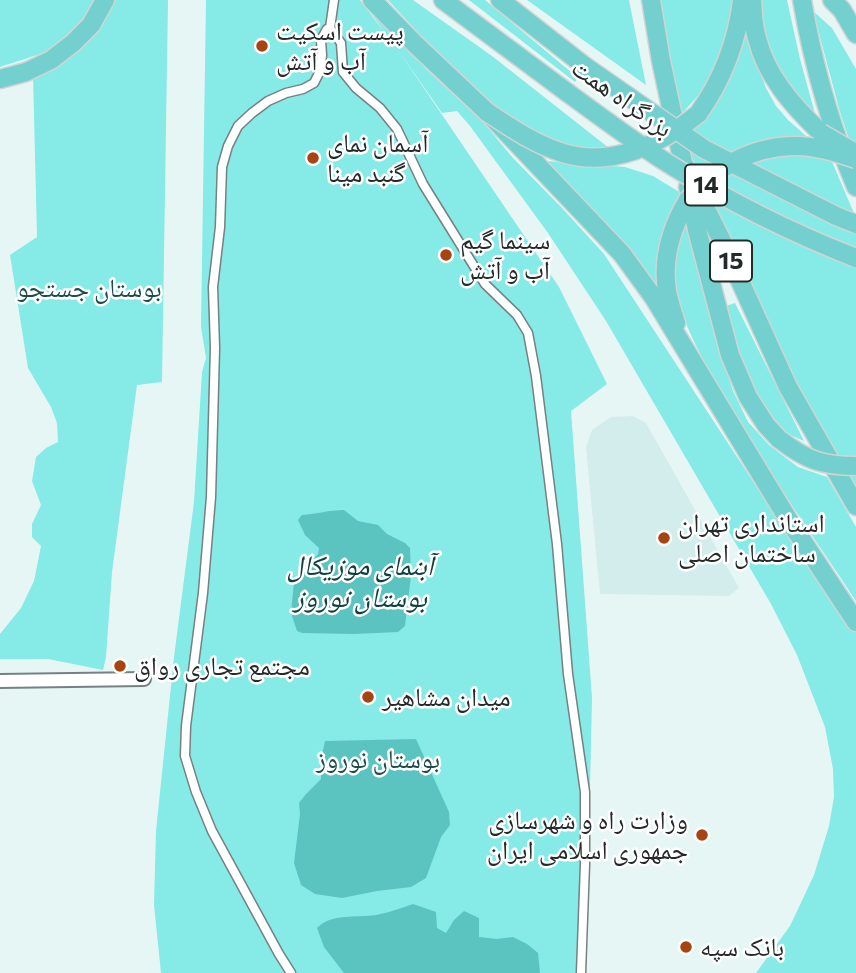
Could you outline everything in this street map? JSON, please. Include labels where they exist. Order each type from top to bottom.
[{"type":"highway","points":[[0,79],[26,72],[51,60],[91,25],[105,0]]},
{"type":"highway","points":[[372,0],[487,112],[622,254],[654,298],[788,519],[856,622]]},
{"type":"highway","name":"بزرگراه همت","points":[[443,0],[568,93],[691,177],[759,214],[856,258]]},
{"type":"highway","name":"بزرگراه همت","points":[[500,0],[586,68],[704,149],[856,224]]},
{"type":"highway","name":"15","points":[[651,0],[683,163],[788,387],[856,506]]},
{"type":"highway","points":[[487,112],[527,138],[563,153],[597,157],[632,152],[681,128],[698,114],[728,62],[735,43],[742,0]]},
{"type":"highway","points":[[752,0],[756,36],[761,52],[787,99],[821,133],[856,154]]},
{"type":"highway","points":[[802,0],[820,82],[856,187]]},
{"type":"highway","points":[[837,5],[856,34]]},
{"type":"highway","points":[[681,343],[667,291],[667,251],[672,230],[688,200],[698,188],[718,171],[742,157],[772,148],[812,147],[856,159]]},
{"type":"highway","points":[[683,163],[697,230],[730,355],[748,397],[766,425],[793,450],[817,462],[856,466]]},
{"type":"street","points":[[291,973],[212,831],[185,756],[186,726],[203,593],[211,497],[215,348],[213,287],[220,227],[222,167],[228,146],[238,127],[252,113],[268,101],[314,83],[320,71],[321,40],[330,28],[334,0]]},
{"type":"street","points":[[330,28],[341,43],[343,72],[356,88],[380,108],[397,129],[423,184],[485,284],[517,314],[528,333],[557,544],[568,674],[585,792],[582,973]]},
{"type":"street","points":[[0,681],[144,679]]},
{"type":"shaded area","points":[[633,416],[646,423],[739,588],[729,596],[600,594],[586,447],[592,430],[611,417]]},
{"type":"green space","points":[[0,0],[95,0],[79,29],[71,37],[42,53],[0,67]]},
{"type":"green space","name":"بوستان جستجو","points":[[110,0],[168,0],[162,382],[137,385],[112,572],[103,670],[48,659],[0,659],[0,634],[21,608],[34,581],[41,546],[32,537],[32,524],[41,505],[32,481],[36,457],[58,442],[57,423],[51,407],[28,368],[10,255],[37,237],[33,75]]},
{"type":"green space","name":"بوستان نوروز","points":[[206,0],[360,0],[385,33],[362,0],[368,0],[426,69],[483,122],[513,158],[604,254],[781,524],[856,632],[856,973],[756,973],[790,926],[814,875],[829,826],[834,797],[833,769],[825,727],[797,655],[771,604],[606,321],[548,233],[470,126],[457,111],[442,113],[396,47],[559,287],[607,384],[571,411],[592,698],[586,973],[161,973],[154,905],[156,831],[194,502],[202,372],[206,358],[201,327]]},
{"type":"green space","points":[[388,0],[413,0],[492,56],[609,148],[566,146],[539,136],[514,121],[468,85]]},
{"type":"green space","points":[[469,0],[485,0],[578,78],[575,82]]},
{"type":"green space","points":[[527,0],[629,0],[646,85]]},
{"type":"green space","points":[[660,0],[734,0],[724,53],[717,69],[679,117]]},
{"type":"green space","points":[[757,0],[787,0],[817,121],[807,113],[768,56]]},
{"type":"green space","points":[[813,11],[832,28],[856,69],[856,160],[840,112]]},
{"type":"green space","points":[[743,28],[766,88],[776,106],[830,157],[856,218],[856,491],[766,326],[696,168],[683,132]]},
{"type":"green space","points":[[547,161],[625,167],[653,176],[681,193],[660,242],[660,294],[613,237]]},
{"type":"green space","points":[[687,225],[718,343],[733,391],[748,422],[769,445],[798,467],[827,477],[856,527],[856,601],[761,457],[692,338],[679,302],[674,268],[677,245]]},
{"type":"green space","points":[[735,303],[804,441],[775,426],[746,381],[723,307]]},
{"type":"water","name":"آبنمای موزیکال بوستان نوروز","points":[[344,510],[358,521],[378,525],[410,548],[411,576],[405,626],[398,632],[354,634],[297,631],[291,613],[294,582],[318,554],[319,548],[305,535],[298,520],[302,515]]},
{"type":"water","points":[[416,739],[449,812],[450,825],[441,837],[426,878],[411,887],[342,898],[315,894],[301,885],[294,863],[299,803],[321,779],[325,741]]},
{"type":"water","points":[[413,904],[436,912],[437,928],[446,933],[464,911],[479,918],[479,937],[513,937],[527,944],[538,953],[540,973],[344,973],[324,947],[317,928],[337,918],[376,915]]},
{"type":"place","name":"پیست اسکیت آب و آتش","points":[[262,46]]},
{"type":"place","name":"آسمان نمای گنبد مینا","points":[[313,158]]},
{"type":"place","name":"سینما گیم آب و آتش","points":[[446,255]]},
{"type":"place","name":"استانداری تهران ساختمان اصلی","points":[[664,538]]},
{"type":"place","name":"مجتمع تجاری رواق","points":[[120,666]]},
{"type":"place","name":"میدان مشاهیر","points":[[368,697]]},
{"type":"place","name":"وزارت راه و شهرسازی جمهوری اسلامی ایران","points":[[702,835]]},
{"type":"place","name":"بانک سپه","points":[[686,947]]}]
